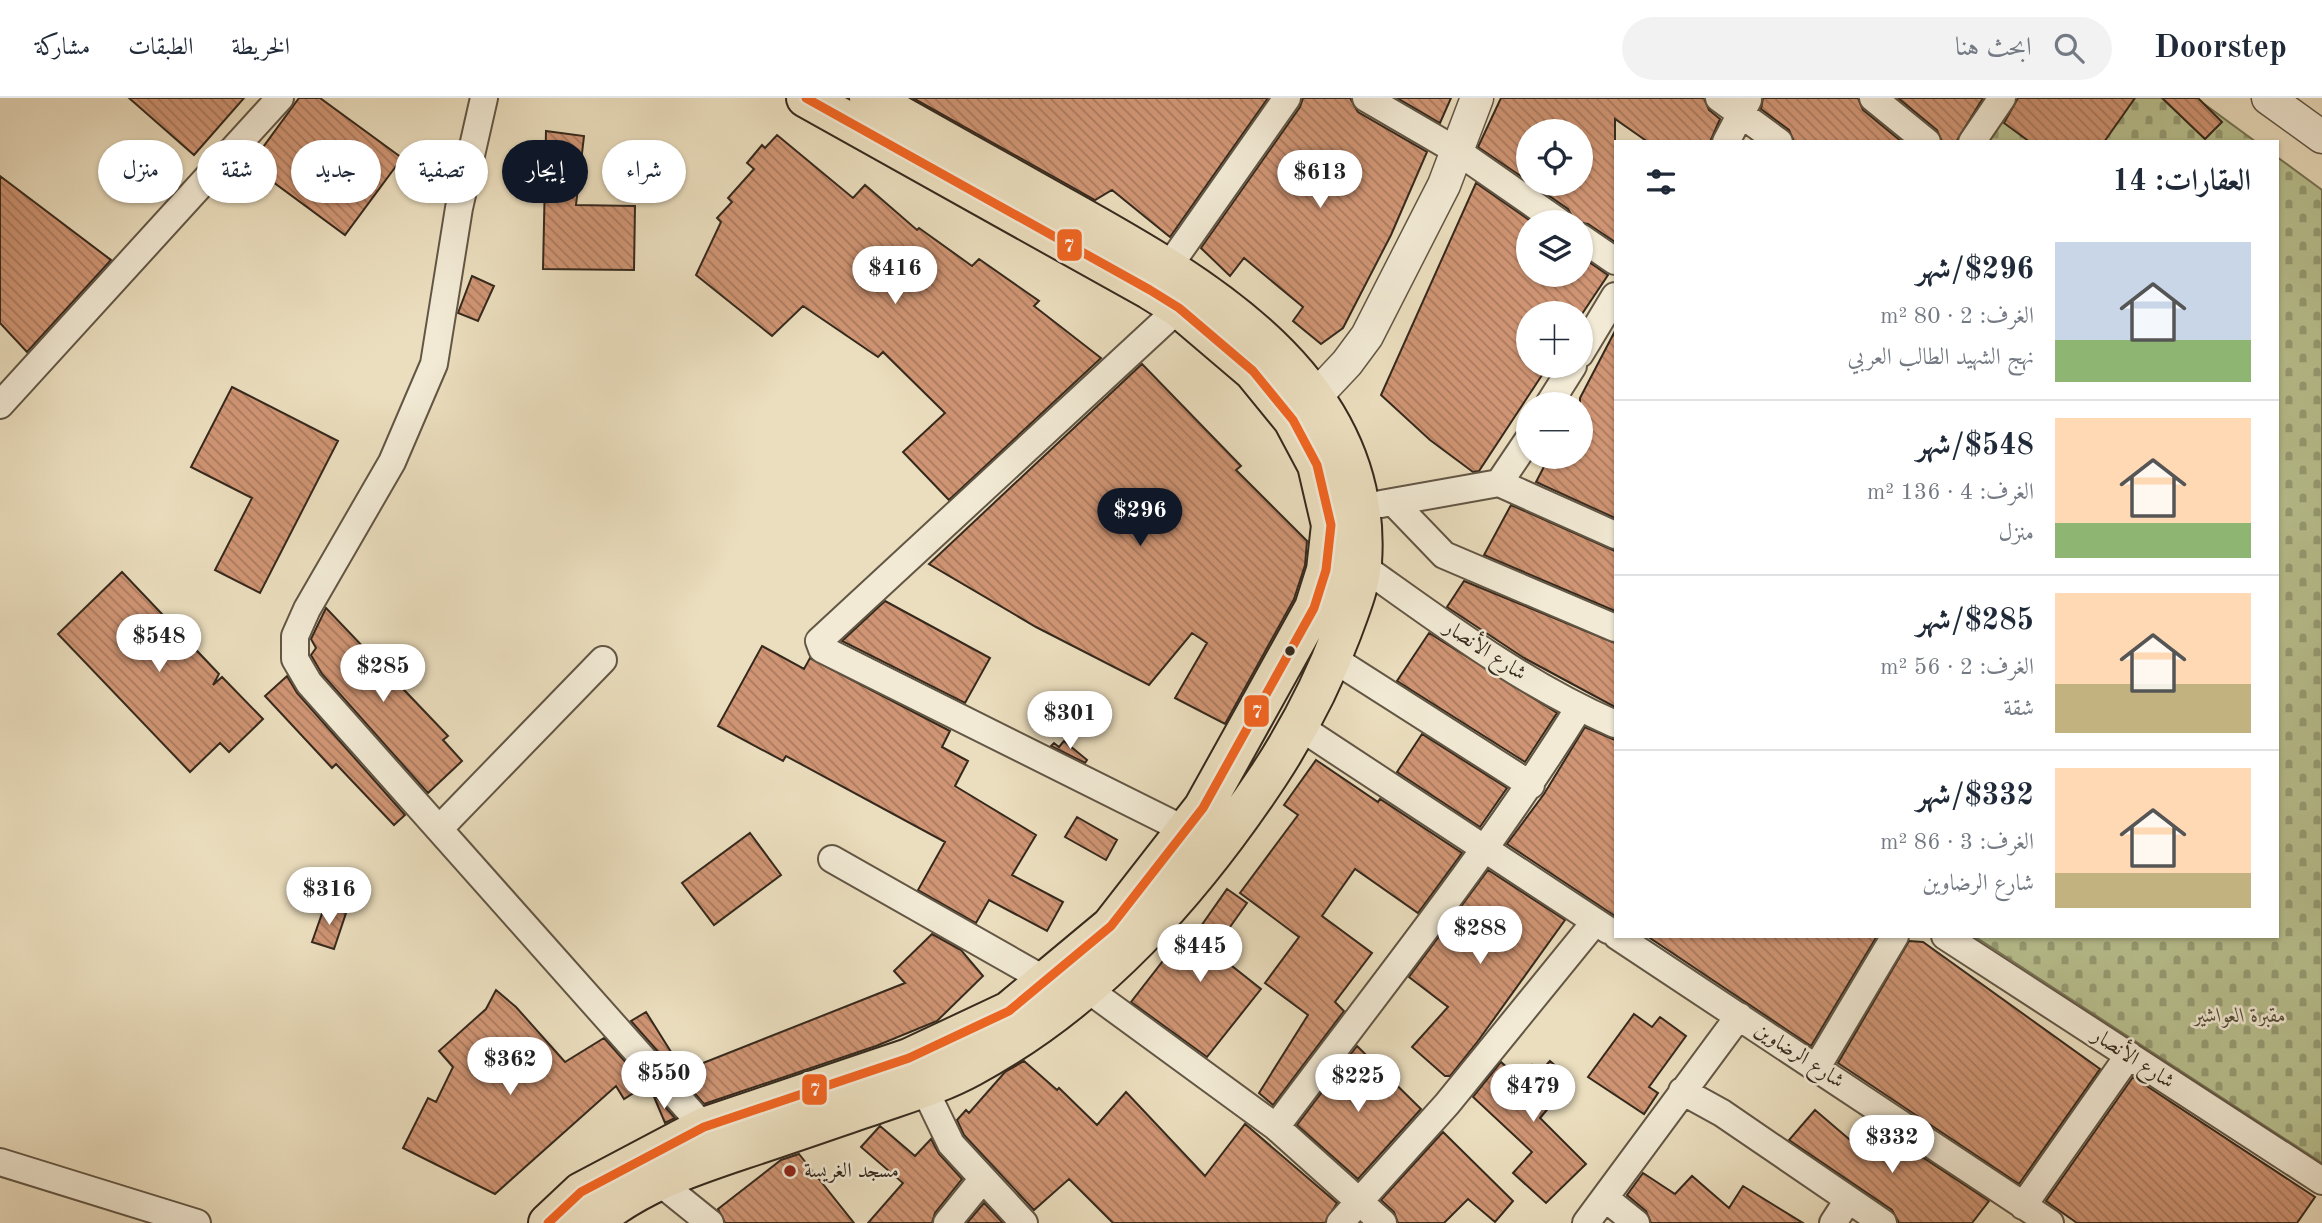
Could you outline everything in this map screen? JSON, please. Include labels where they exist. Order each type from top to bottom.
[{"type":"main road","points":[[806,98],[1179,308],[1253,371],[1305,408],[1331,525],[1348,577]]},
{"type":"main road","points":[[592,1223],[643,1187],[700,1163],[924,1088],[977,1064],[1040,1024],[1086,988],[1161,916],[1201,869],[1300,727],[1332,658],[1348,577],[1378,504],[1344,453],[1305,408],[1228,309],[1169,266],[869,98]]},
{"type":"main road","points":[[548,1223],[581,1192],[704,1127],[941,1044],[1009,1010],[1047,981],[1111,926],[1203,808],[1299,639],[1348,577]]},
{"type":"street","points":[[0,405],[280,98]]},
{"type":"street","points":[[484,98],[459,208],[434,364],[392,462],[306,609],[295,636],[295,659],[309,683],[704,1127]]},
{"type":"street","points":[[1169,266],[1287,98]]},
{"type":"street","points":[[1366,98],[1457,151],[1542,210]]},
{"type":"street","points":[[1305,408],[1367,336],[1457,151],[1477,98]]},
{"type":"street","points":[[1719,98],[1745,106],[1777,140]]},
{"type":"street","points":[[1872,98],[1924,140]]},
{"type":"street","points":[[1973,140],[2002,98]]},
{"type":"street","points":[[2268,98],[2322,137]]},
{"type":"street","points":[[1727,140],[1745,106]]},
{"type":"street","points":[[1593,246],[1614,260]]},
{"type":"street","points":[[1593,332],[1614,298]]},
{"type":"street","points":[[1179,308],[819,641],[821,649],[1185,830]]},
{"type":"street","points":[[1499,483],[1516,458]]},
{"type":"street","points":[[1378,504],[1499,483],[1614,536]]},
{"type":"street","points":[[1378,504],[1444,555],[1614,628]]},
{"type":"street","name":"شارع الأنصار","points":[[1348,577],[1504,667],[1579,708],[1614,724]]},
{"type":"street","points":[[1332,658],[1531,785]]},
{"type":"street","points":[[439,829],[603,660]]},
{"type":"street","points":[[1276,1127],[1484,850],[1531,785],[1579,708]]},
{"type":"street","name":"شارع الرضاوين","points":[[1300,727],[1609,931]]},
{"type":"street","points":[[832,859],[1047,981],[1086,988],[1276,1127],[1383,1223]]},
{"type":"street","points":[[1340,1223],[1609,931]]},
{"type":"street","name":"شارع الرضاوين","points":[[1629,938],[1652,946],[1739,1016],[2050,1223]]},
{"type":"street","points":[[1817,1067],[1894,938]]},
{"type":"street","name":"شارع الأنصار","points":[[1948,938],[2322,1181]]},
{"type":"street","points":[[1586,1223],[1739,1016]]},
{"type":"street","points":[[2023,1206],[2129,1055]]},
{"type":"street","points":[[924,1088],[951,1144],[1024,1223]]},
{"type":"street","points":[[1682,1090],[1723,1113],[1883,1223]]},
{"type":"street","points":[[0,1162],[197,1223]]},
{"type":"street","points":[[947,1223],[982,1180]]},
{"type":"street","points":[[657,1181],[710,1223]]},
{"type":"street","points":[[1605,1198],[1636,1223]]},
{"type":"street","points":[[1833,1223],[1848,1200]]},
{"type":"green space","points":[[2018,98],[2196,98],[2253,140],[1989,140]]},
{"type":"green space","name":"مقبرة العواشير","points":[[2279,158],[2322,190],[2322,1163],[1977,938],[2279,938]]},
{"type":"building","points":[[129,98],[244,98],[207,140],[197,140],[197,152],[194,155],[183,145],[183,140],[177,140]]},
{"type":"building","points":[[299,98],[320,98],[377,140],[291,140],[291,195],[277,185],[277,140],[268,140]]},
{"type":"building","points":[[913,98],[1268,98],[1170,237],[1112,190],[1095,200]]},
{"type":"building","points":[[1303,98],[1350,98],[1358,112],[1427,152],[1391,235],[1343,328],[1321,344],[1293,321],[1303,307],[1244,258],[1230,276],[1201,248],[1300,107]]},
{"type":"building","points":[[1397,98],[1451,98],[1440,123]]},
{"type":"building","points":[[1501,98],[1704,98],[1709,110],[1720,119],[1711,140],[1645,140],[1615,119],[1614,241],[1593,227],[1593,210],[1569,210],[1549,196],[1593,196],[1593,119],[1516,119],[1516,173],[1478,147]]},
{"type":"building","points":[[1763,98],[1858,98],[1863,110],[1900,140],[1793,140],[1789,130],[1761,109]]},
{"type":"building","points":[[1898,98],[1983,98],[1957,140],[1941,140],[1937,130]]},
{"type":"building","points":[[2018,98],[2135,98],[2105,140],[2027,140],[2004,123]]},
{"type":"building","points":[[2162,98],[2198,98],[2222,122],[2205,139]]},
{"type":"building","points":[[546,131],[584,136],[584,140],[546,140]]},
{"type":"building","points":[[777,135],[853,198],[865,185],[917,230],[919,228],[972,266],[979,259],[1039,301],[1034,306],[1101,358],[949,500],[903,452],[945,413],[883,352],[878,357],[803,306],[772,336],[696,275],[721,222],[717,218],[732,202],[728,198],[754,169],[747,163],[762,145],[765,148]]},
{"type":"building","points":[[381,143],[395,153],[395,167],[381,186]]},
{"type":"building","points":[[0,176],[111,260],[27,352],[0,323]]},
{"type":"building","points":[[1476,183],[1516,211],[1516,287],[1593,287],[1593,265],[1608,275],[1591,301],[1516,301],[1516,378],[1540,378],[1531,392],[1516,392],[1516,415],[1479,471],[1473,472],[1430,440],[1381,395]]},
{"type":"building","points":[[302,203],[369,203],[345,235]]},
{"type":"building","points":[[544,203],[635,206],[634,270],[543,269]]},
{"type":"building","points":[[472,276],[494,286],[478,321],[458,313]]},
{"type":"building","points":[[1614,333],[1614,518],[1536,482],[1543,469],[1593,469],[1593,392],[1583,392],[1593,378]]},
{"type":"building","points":[[1142,364],[1241,466],[1236,470],[1307,541],[1305,565],[1294,599],[1225,724],[1175,698],[1207,643],[1192,633],[1149,685],[1036,627],[929,564]]},
{"type":"building","points":[[232,387],[338,441],[260,593],[215,570],[252,498],[191,467]]},
{"type":"building","points":[[1511,505],[1614,551],[1614,611],[1484,555]]},
{"type":"building","points":[[122,572],[219,674],[213,685],[222,677],[263,719],[229,752],[220,743],[190,772],[58,634]]},
{"type":"building","points":[[1464,581],[1614,643],[1614,706],[1524,658],[1447,607]]},
{"type":"building","points":[[885,601],[990,658],[965,703],[842,641]]},
{"type":"building","points":[[326,608],[448,736],[443,740],[462,761],[428,793],[322,674],[311,655],[316,648],[311,639]]},
{"type":"building","points":[[1429,633],[1557,713],[1525,762],[1397,681]]},
{"type":"building","points":[[762,646],[804,669],[810,658],[950,731],[942,747],[968,761],[955,786],[1036,835],[1012,875],[1063,902],[1047,931],[989,900],[976,923],[918,890],[945,842],[786,756],[783,761],[718,726]]},
{"type":"building","points":[[287,676],[297,693],[405,815],[394,825],[336,764],[332,768],[265,696]]},
{"type":"building","points":[[1585,727],[1614,740],[1614,915],[1507,844],[1544,794]]},
{"type":"building","points":[[1422,734],[1507,788],[1480,827],[1397,772]]},
{"type":"building","points":[[1064,741],[1087,760],[1085,763],[1051,746],[1054,743],[1059,747]]},
{"type":"building","points":[[1316,760],[1378,802],[1380,799],[1462,853],[1418,913],[1355,869],[1322,916],[1372,953],[1335,1002],[1344,1011],[1273,1105],[1259,1093],[1308,1015],[1265,983],[1299,937],[1240,893],[1298,815],[1284,805]]},
{"type":"building","points":[[1077,817],[1117,840],[1106,860],[1065,837]]},
{"type":"building","points":[[750,833],[781,875],[714,925],[682,883]]},
{"type":"building","points":[[1488,870],[1565,920],[1478,1041],[1450,1076],[1445,1076],[1412,1047],[1448,1007],[1409,977]]},
{"type":"building","points":[[1227,889],[1247,903],[1213,951],[1261,989],[1207,1057],[1131,1002],[1187,930],[1194,936]]},
{"type":"building","points":[[325,905],[346,913],[334,949],[312,942]]},
{"type":"building","points":[[932,934],[961,950],[983,976],[937,1021],[876,1046],[704,1104],[631,1021],[646,1012],[683,1071],[905,983],[894,971]]},
{"type":"building","points":[[1650,938],[1876,938],[1811,1046]]},
{"type":"building","points":[[1909,941],[1923,942],[2100,1069],[2019,1184],[1838,1063]]},
{"type":"building","points":[[496,990],[516,1007],[565,1062],[604,1038],[646,1085],[624,1099],[616,1086],[495,1194],[403,1148],[428,1098],[436,1102],[453,1067],[439,1051],[486,1009]]},
{"type":"building","points":[[1634,1014],[1652,1027],[1660,1017],[1686,1036],[1649,1087],[1658,1093],[1644,1114],[1588,1077]]},
{"type":"building","points":[[1357,1046],[1421,1109],[1358,1179],[1297,1125]]},
{"type":"building","points":[[1024,1061],[1057,1090],[1059,1088],[1097,1125],[1126,1092],[1205,1176],[1245,1124],[1337,1203],[1325,1223],[1113,1223],[1069,1179],[1034,1210],[964,1135],[957,1120],[966,1110],[969,1113],[1005,1072]]},
{"type":"building","points":[[1550,1061],[1572,1080],[1540,1118],[1586,1164],[1546,1203],[1513,1173],[1532,1152],[1473,1097],[1501,1062],[1520,1079],[1532,1065],[1540,1072]]},
{"type":"building","points":[[2133,1077],[2315,1197],[2297,1223],[2077,1223],[2046,1201]]},
{"type":"building","points":[[652,1092],[675,1118],[665,1123]]},
{"type":"building","points":[[1815,1110],[1863,1151],[1866,1146],[1870,1149],[1884,1132],[1989,1201],[1972,1223],[1899,1223],[1892,1210],[1789,1140]]},
{"type":"building","points":[[880,1126],[915,1156],[931,1139],[939,1154],[962,1179],[935,1213],[932,1223],[868,1223],[903,1183],[861,1147]]},
{"type":"building","points":[[1443,1132],[1513,1201],[1495,1222],[1468,1199],[1444,1223],[1398,1223],[1394,1212],[1381,1200]]},
{"type":"building","name":"مسجد الغريسة","points":[[799,1154],[854,1223],[725,1223],[718,1209],[781,1160]]},
{"type":"building","points":[[1643,1173],[1675,1194],[1692,1176],[1729,1208],[1743,1186],[1803,1223],[1651,1223],[1646,1211],[1627,1195]]},
{"type":"building","points":[[984,1203],[1003,1223],[967,1223]]},
{"type":"transit line","name":"7","points":[[548,1223],[581,1192],[704,1127],[909,1058],[1009,1011],[1111,926],[1203,808],[1314,608],[1326,570],[1331,525],[1317,465],[1293,420],[1253,371],[1179,308],[1150,290],[806,98]]},
{"type":"place","name":"مسجد الغريسة","points":[[790,1171]]}]
